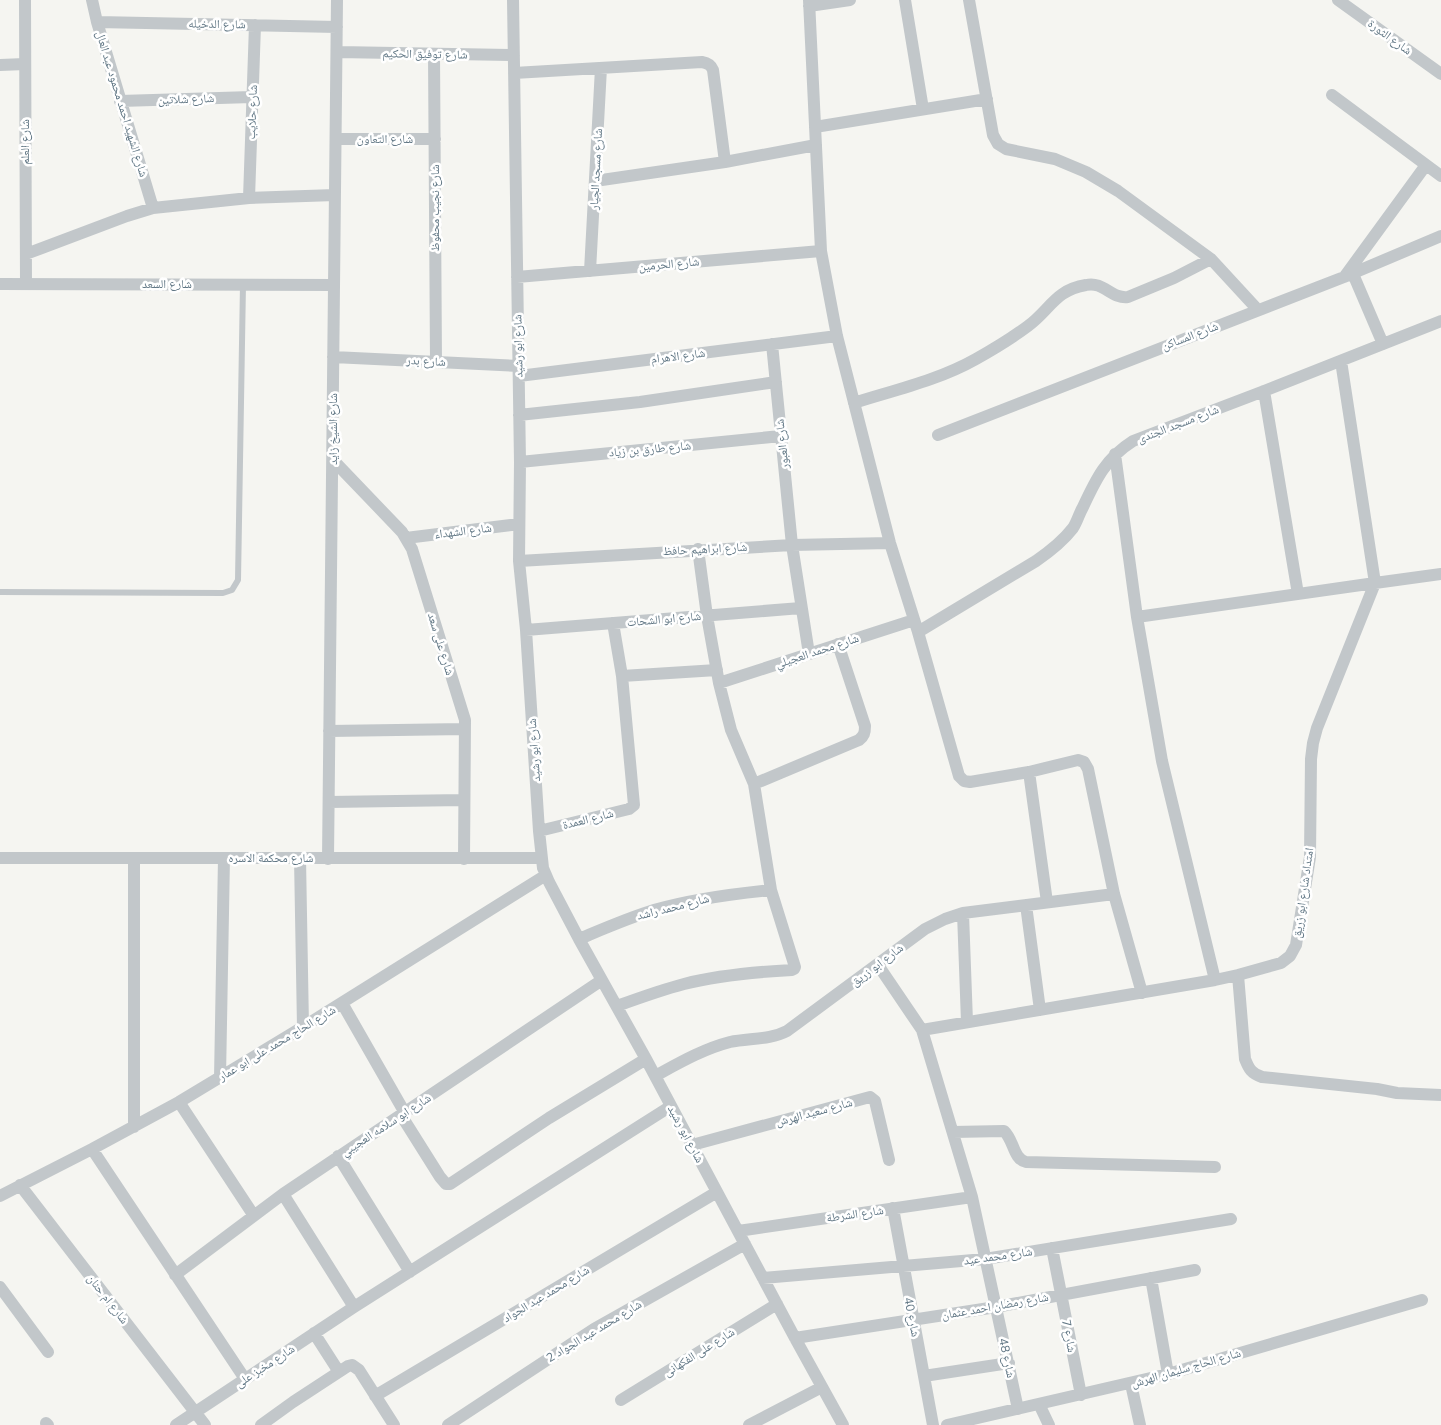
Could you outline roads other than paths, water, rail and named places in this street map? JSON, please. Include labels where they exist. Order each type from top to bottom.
[{"type":"street","name":"شارع العلم","points":[[25,0],[26,284]]},
{"type":"street","name":"شارع الشهيد احمد محمود عبد العال","points":[[92,0],[120,101],[153,208]]},
{"type":"street","name":"شارع الشيخ زايد","points":[[328,859],[337,0]]},
{"type":"street","name":"شارع ابو رشيد","points":[[513,0],[520,561],[541,858],[546,875],[578,939],[617,1006],[795,1338],[844,1425]]},
{"type":"street","points":[[850,0],[809,3],[821,251],[837,336],[890,543],[959,776],[964,781],[970,782],[1029,772],[1078,760],[1084,762],[1088,769],[1114,894],[1142,993]]},
{"type":"street","points":[[904,0],[922,109]]},
{"type":"street","points":[[969,0],[993,134],[998,144],[1006,149],[1055,158],[1086,172],[1118,192],[1211,259],[1258,310]]},
{"type":"street","name":"شارع الثورة","points":[[1338,0],[1441,74]]},
{"type":"street","name":"شارع الدخيله","points":[[97,22],[337,27]]},
{"type":"street","name":"شارع حلايب","points":[[249,198],[255,25]]},
{"type":"street","name":"شارع توفيق الحكيم","points":[[337,52],[514,55]]},
{"type":"street","name":"شارع نجيب محفوظ","points":[[434,54],[436,362]]},
{"type":"street","points":[[514,73],[702,62],[710,65],[713,70],[724,162]]},
{"type":"street","points":[[0,65],[25,64]]},
{"type":"street","name":"شارع مسجد الجيار","points":[[590,271],[601,68]]},
{"type":"street","points":[[1332,94],[1441,176]]},
{"type":"street","name":"شارع شلاتين","points":[[120,101],[252,97]]},
{"type":"street","points":[[815,127],[987,99]]},
{"type":"street","name":"شارع التعاون","points":[[336,139],[435,139]]},
{"type":"street","points":[[595,181],[724,162],[816,145]]},
{"type":"street","points":[[1383,344],[1348,276],[1426,165]]},
{"type":"street","points":[[26,254],[126,216],[153,208],[249,198],[335,195]]},
{"type":"street","name":"شارع المساكن","points":[[938,435],[1348,276],[1441,236]]},
{"type":"street","name":"شارع الحرمين","points":[[517,277],[821,251]]},
{"type":"street","points":[[854,403],[933,378],[975,360],[1029,325],[1060,295],[1069,290],[1087,284],[1098,285],[1122,298],[1128,297],[1174,278],[1211,259]]},
{"type":"street","name":"شارع السعد","points":[[0,284],[334,284]]},
{"type":"street","name":"شارع مسجد الجندى","points":[[916,626],[1036,561],[1059,542],[1073,527],[1099,474],[1115,454],[1133,441],[1441,321]]},
{"type":"street","name":"شارع الاهرام","points":[[519,371],[837,336]]},
{"type":"street","name":"شارع العبور","points":[[772,344],[792,545],[808,654]]},
{"type":"street","name":"شارع بدر","points":[[333,357],[436,362],[519,371]]},
{"type":"street","points":[[1341,361],[1374,583]]},
{"type":"street","points":[[519,415],[640,402],[776,382]]},
{"type":"street","points":[[1264,391],[1298,594]]},
{"type":"street","name":"شارع طارق بن زياد","points":[[520,462],[781,436]]},
{"type":"street","points":[[1115,454],[1137,617],[1162,761],[1215,980]]},
{"type":"street","name":"شارع على سعد","points":[[333,460],[406,538],[412,549],[465,720],[464,859]]},
{"type":"street","name":"شارع الشهداء","points":[[406,538],[520,524]]},
{"type":"street","name":"شارع ابراهيم حافظ","points":[[520,561],[698,549],[890,543]]},
{"type":"street","points":[[617,1006],[685,984],[756,972],[792,970],[795,964],[771,890],[754,784],[730,730],[707,616],[698,549]]},
{"type":"street","points":[[1137,617],[1441,574]]},
{"type":"street","name":"امتداد شارع ابو زريق","points":[[922,1030],[1215,980],[1281,963],[1290,956],[1296,945],[1310,856],[1311,759],[1313,743],[1317,728],[1374,583]]},
{"type":"street","name":"شارع ابو الشحات","points":[[526,630],[801,608]]},
{"type":"street","points":[[614,623],[622,676],[717,670]]},
{"type":"street","name":"شارع محمد العجيلي","points":[[720,683],[838,644],[916,626]]},
{"type":"street","points":[[754,784],[859,740],[863,736],[865,726],[838,644]]},
{"type":"street","name":"شارع العمدة","points":[[539,832],[629,809],[634,803],[622,676]]},
{"type":"street","points":[[329,731],[465,729]]},
{"type":"street","points":[[1029,772],[1047,902]]},
{"type":"street","points":[[329,802],[464,800]]},
{"type":"street","name":"شارع محكمة الاسره","points":[[0,858],[541,858]]},
{"type":"street","points":[[134,858],[134,1127]]},
{"type":"street","points":[[220,1078],[224,858]]},
{"type":"street","points":[[300,858],[303,1027]]},
{"type":"street","name":"شارع الحاج محمد على ابو عمار","points":[[0,1196],[92,1150],[220,1078],[546,875]]},
{"type":"street","name":"شارع محمد راشد","points":[[578,939],[615,923],[672,905],[732,894],[771,890]]},
{"type":"street","name":"شارع ابو زريق","points":[[655,1076],[710,1048],[731,1042],[782,1034],[925,929],[945,919],[964,913],[1114,894]]},
{"type":"street","points":[[1026,905],[1040,1010]]},
{"type":"street","points":[[964,913],[967,1022]]},
{"type":"street","name":"شارع 48","points":[[878,965],[922,1030],[972,1197],[1018,1409]]},
{"type":"street","points":[[1238,975],[1245,1059],[1254,1074],[1262,1077],[1377,1089],[1396,1093],[1441,1095]]},
{"type":"street","name":"شارع ابو سلامه العجيبي","points":[[175,1275],[283,1194],[338,1156],[602,980]]},
{"type":"street","points":[[342,1003],[403,1114],[440,1178],[446,1184],[450,1184],[549,1118],[646,1059]]},
{"type":"street","name":"شارع سعيد الهرش","points":[[692,1145],[870,1097],[875,1101],[889,1160]]},
{"type":"street","points":[[179,1102],[254,1216]]},
{"type":"street","name":"شارع مخبز على","points":[[176,1425],[354,1307],[671,1106]]},
{"type":"street","points":[[953,1132],[1004,1132],[1009,1136],[1019,1158],[1026,1162],[1215,1167]]},
{"type":"street","points":[[92,1150],[245,1379]]},
{"type":"street","points":[[338,1156],[410,1272]]},
{"type":"street","name":"شارع ام حنان","points":[[20,1185],[205,1425]]},
{"type":"street","name":"شارع محمد عبد الجواد","points":[[375,1396],[717,1192]]},
{"type":"street","points":[[283,1194],[354,1307]]},
{"type":"street","name":"شارع الشرطة","points":[[738,1231],[972,1197]]},
{"type":"street","name":"شارع 40","points":[[893,1208],[933,1425]]},
{"type":"street","name":"شارع محمد عيد","points":[[763,1278],[985,1259],[1231,1219]]},
{"type":"street","name":"شارع محمد عبد الجواد 2","points":[[448,1425],[594,1329],[745,1244]]},
{"type":"street","name":"شارع 7","points":[[1052,1248],[1081,1395]]},
{"type":"street","name":"شارع رمضان احمد عثمان","points":[[795,1338],[996,1307],[1195,1270]]},
{"type":"street","points":[[1151,1278],[1168,1374]]},
{"type":"street","points":[[0,1288],[48,1352]]},
{"type":"street","name":"شارع الحاج سليمان الهرش","points":[[952,1424],[1131,1384],[1422,1300]]},
{"type":"street","name":"شارع على الفكهانى","points":[[621,1400],[777,1304]]},
{"type":"street","points":[[314,1333],[339,1372]]},
{"type":"street","points":[[924,1376],[1009,1363]]},
{"type":"street","points":[[261,1425],[293,1402],[352,1365],[355,1366],[394,1425]]},
{"type":"street","points":[[1131,1384],[1140,1425]]},
{"type":"street","points":[[749,1425],[822,1387]]},
{"type":"street","points":[[1039,1404],[1049,1425]]},
{"type":"lane","points":[[0,592],[224,593],[232,590],[238,580],[243,284]]}]
